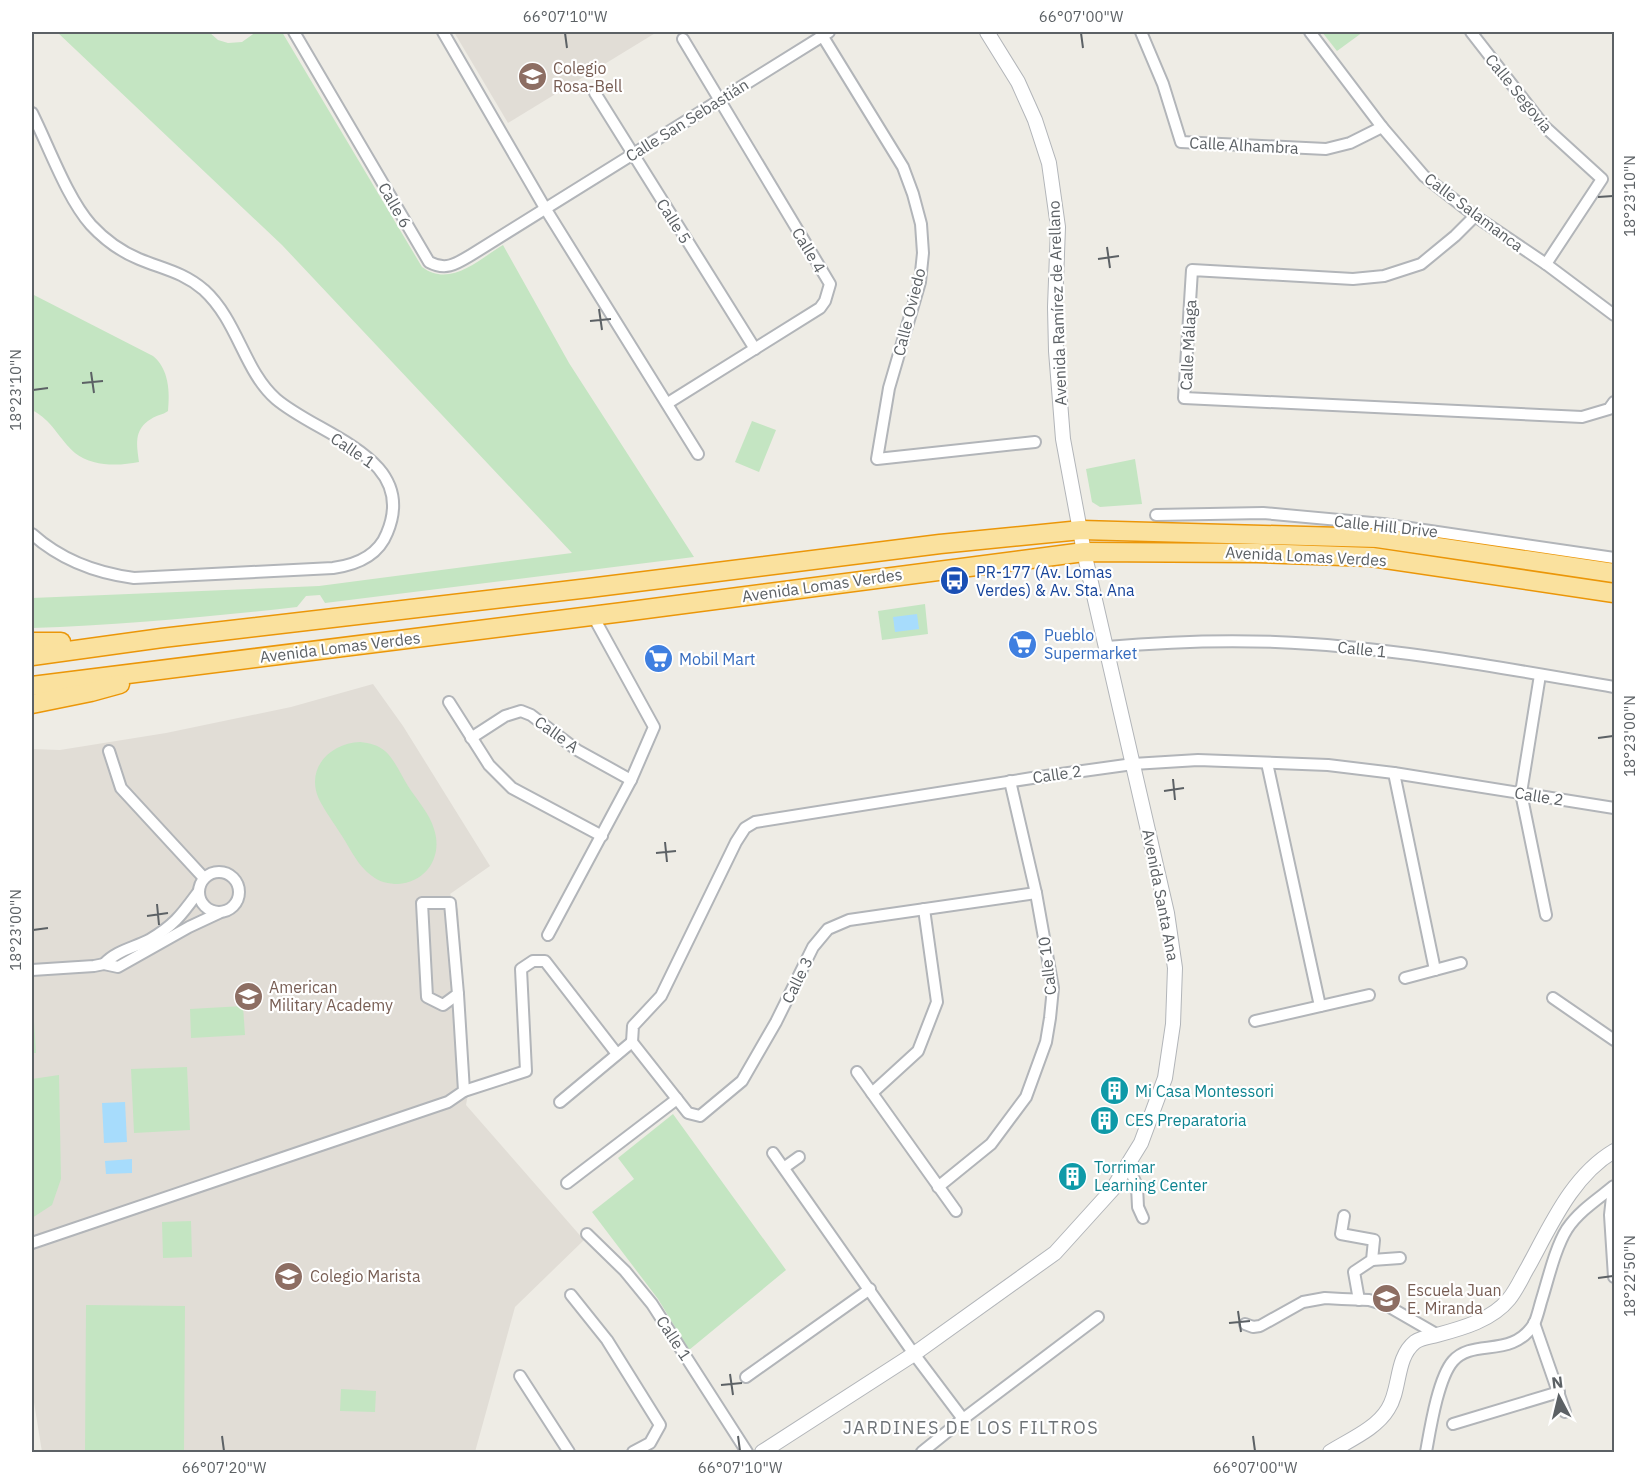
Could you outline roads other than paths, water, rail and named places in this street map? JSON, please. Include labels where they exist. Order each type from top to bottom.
[{"type":"highway","name":"Avenida Lomas Verdes","points":[[32,656],[162,638],[940,544],[1081,530],[1377,538],[1614,573]]},
{"type":"highway","name":"Avenida Lomas Verdes","points":[[32,686],[1084,552],[1257,553],[1372,557],[1614,593]]},
{"type":"highway","points":[[32,642],[162,638]]},
{"type":"highway","points":[[32,704],[91,692],[179,667]]},
{"type":"street","name":"Calle 6","points":[[294,32],[429,262],[446,268],[453,266],[545,208]]},
{"type":"street","points":[[442,32],[545,208],[698,454]]},
{"type":"street","name":"Avenida Ramírez de Arellano","points":[[987,32],[1018,82],[1035,120],[1049,163],[1058,227],[1055,318],[1063,439],[1084,552]]},
{"type":"street","name":"Calle Alhambra","points":[[1141,32],[1162,84],[1181,142],[1326,149],[1350,143],[1382,127]]},
{"type":"street","name":"Calle Salamanca","points":[[1310,32],[1382,127],[1424,176],[1474,216],[1546,264],[1614,315]]},
{"type":"street","name":"Calle Segovia","points":[[1471,32],[1545,127],[1602,179],[1546,264]]},
{"type":"street","name":"Calle San Sebastián","points":[[545,208],[824,33]]},
{"type":"street","name":"Calle Oviedo","points":[[824,33],[903,167],[921,224],[923,253],[920,282],[889,388],[877,459],[1035,442]]},
{"type":"street","name":"Calle 4","points":[[668,403],[820,308],[825,301],[830,284],[683,39]]},
{"type":"street","name":"Calle 5","points":[[595,93],[754,349]]},
{"type":"street","name":"Calle 1","points":[[32,113],[80,210],[92,226],[127,254],[177,272],[204,291],[222,309],[255,372],[275,399],[366,455],[380,467],[392,492],[393,511],[386,538],[376,549],[366,558],[352,565],[333,568],[134,578],[74,562],[32,534]]},
{"type":"street","name":"Calle Málaga","points":[[1474,216],[1455,236],[1421,264],[1384,276],[1353,279],[1192,270],[1184,398],[1582,417],[1609,409],[1614,402]]},
{"type":"street","name":"Calle Hill Drive","points":[[1156,515],[1263,513],[1372,523],[1614,558]]},
{"type":"street","name":"Avenida Santa Ana","points":[[762,1452],[914,1354],[1055,1253],[1112,1190],[1128,1166],[1141,1143],[1165,1078],[1173,1024],[1175,968],[1167,913],[1084,552]]},
{"type":"street","points":[[548,935],[631,780],[654,727],[593,616]]},
{"type":"street","name":"Calle 1","points":[[1107,647],[1161,642],[1222,641],[1311,644],[1398,653],[1614,687]]},
{"type":"street","points":[[1540,675],[1521,793],[1546,915]]},
{"type":"street","points":[[449,702],[489,765],[512,788],[602,836]]},
{"type":"street","name":"Calle A","points":[[471,738],[505,716],[521,711],[531,715],[551,733],[577,750],[631,780]]},
{"type":"street","points":[[109,752],[121,788],[204,878]]},
{"type":"street","name":"Calle 2","points":[[632,1042],[633,1026],[661,996],[736,842],[745,828],[755,822],[1010,781],[1134,764],[1198,760],[1328,765],[1394,773],[1614,808]]},
{"type":"street","points":[[1267,762],[1320,1006]]},
{"type":"street","points":[[1394,773],[1435,970]]},
{"type":"street","name":"Calle 10","points":[[938,1187],[991,1144],[1009,1121],[1026,1098],[1046,1042],[1053,988],[1036,893],[1010,781]]},
{"type":"street","points":[[32,970],[104,964],[118,967],[189,927],[226,912],[237,903],[238,884],[229,874],[223,872],[216,872],[204,878],[199,891],[178,921],[148,940],[111,956],[104,964]]},
{"type":"street","points":[[199,891],[202,904],[213,912],[219,913]]},
{"type":"street","name":"Calle 3","points":[[632,1042],[688,1113],[700,1116],[742,1081],[776,1022],[813,947],[828,929],[849,920],[1036,893]]},
{"type":"street","points":[[458,994],[443,1005],[427,998],[422,903],[450,903],[458,994],[464,1091]]},
{"type":"street","points":[[872,1093],[918,1051],[937,1002],[924,909]]},
{"type":"street","points":[[32,1243],[448,1102],[464,1091],[525,1071],[521,969],[533,961],[545,961],[617,1054]]},
{"type":"street","points":[[1405,978],[1461,963]]},
{"type":"street","points":[[1256,1021],[1369,995]]},
{"type":"street","points":[[1554,998],[1614,1040]]},
{"type":"street","points":[[560,1102],[632,1042]]},
{"type":"street","points":[[857,1072],[956,1211]]},
{"type":"street","points":[[567,1182],[677,1099]]},
{"type":"street","points":[[1330,1452],[1377,1423],[1387,1412],[1393,1400],[1403,1358],[1416,1342],[1479,1322],[1499,1311],[1511,1297],[1560,1208],[1578,1182],[1595,1163],[1614,1151]]},
{"type":"street","points":[[773,1153],[914,1354],[963,1419]]},
{"type":"street","points":[[785,1167],[799,1157]]},
{"type":"street","points":[[1128,1166],[1137,1186],[1138,1207],[1143,1218]]},
{"type":"street","points":[[1613,1186],[1610,1215],[1614,1277]]},
{"type":"street","points":[[1426,1452],[1434,1407],[1454,1359],[1475,1350],[1512,1344],[1520,1340],[1534,1323],[1566,1230],[1579,1215],[1613,1186]]},
{"type":"street","points":[[1344,1216],[1341,1234],[1374,1240],[1372,1260]]},
{"type":"street","name":"Calle 1","points":[[587,1234],[624,1271],[652,1304],[747,1452]]},
{"type":"street","points":[[1359,1300],[1354,1272],[1372,1260],[1400,1258]]},
{"type":"street","points":[[746,1377],[870,1289]]},
{"type":"street","points":[[571,1295],[607,1340],[660,1425],[650,1443],[633,1452]]},
{"type":"street","points":[[1245,1324],[1253,1327],[1260,1326],[1303,1302],[1325,1298],[1359,1300],[1386,1305],[1438,1335]]},
{"type":"street","points":[[922,1452],[1098,1317]]},
{"type":"street","points":[[1534,1323],[1566,1412]]},
{"type":"street","points":[[520,1376],[569,1452]]},
{"type":"street","points":[[1453,1424],[1559,1392]]},
{"type":"water","points":[[917,614],[919,629],[895,632],[893,617]]},
{"type":"water","points":[[125,1102],[127,1142],[104,1143],[102,1103]]},
{"type":"water","points":[[132,1159],[132,1173],[106,1174],[105,1161]]},
{"type":"place","name":"Colegio Rosa-Bell","points":[[532,77]]},
{"type":"place","name":"PR-177 (Av. Lomas Verdes) & Av. Sta. Ana","points":[[955,581]]},
{"type":"place","name":"Pueblo Supermarket","points":[[1023,644]]},
{"type":"place","name":"Mobil Mart","points":[[658,659]]},
{"type":"place","name":"American Military Academy","points":[[248,996]]},
{"type":"place","name":"Mi Casa Montessori","points":[[1114,1091]]},
{"type":"place","name":"CES Preparatoria","points":[[1104,1120]]},
{"type":"place","name":"Torrimar Learning Center","points":[[1073,1176]]},
{"type":"place","name":"Colegio Marista","points":[[289,1276]]},
{"type":"place","name":"Escuela Juan E. Miranda","points":[[1386,1299]]},
{"type":"district","name":"JARDINES DE LOS FILTROS","points":[[971,1428]]}]
